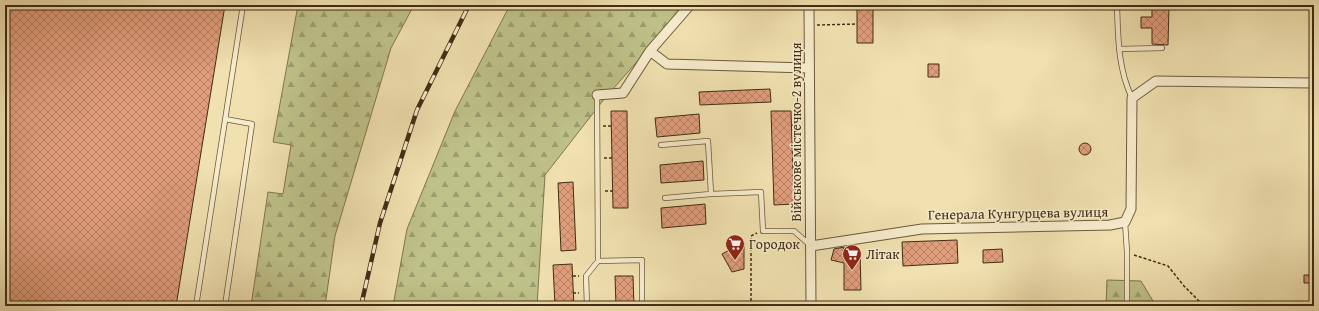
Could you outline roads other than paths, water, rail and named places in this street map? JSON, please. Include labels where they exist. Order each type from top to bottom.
[{"type":"street","points":[[597,96],[623,93],[650,51],[690,5]]},
{"type":"street","name":"Військове містечко-2 вулиця","points":[[809,5],[810,246],[812,306]]},
{"type":"street","points":[[650,51],[668,64],[809,68]]},
{"type":"street","points":[[1132,98],[1156,80],[1314,83]]},
{"type":"street","name":"Генерала Кунгурцева вулиця","points":[[810,246],[922,229],[1110,225],[1125,222],[1131,209],[1132,98]]},
{"type":"lane","points":[[196,306],[243,5]]},
{"type":"lane","points":[[1117,5],[1119,49],[1124,81],[1132,98]]},
{"type":"lane","points":[[1119,49],[1162,48]]},
{"type":"lane","points":[[587,306],[586,276],[598,261],[597,96]]},
{"type":"lane","points":[[225,119],[252,124],[225,306]]},
{"type":"lane","points":[[661,145],[708,142],[711,194]]},
{"type":"lane","points":[[665,198],[761,192],[763,231],[794,231],[810,246]]},
{"type":"lane","points":[[1125,222],[1127,252],[1127,306]]},
{"type":"lane","points":[[598,261],[642,260],[642,306]]},
{"type":"railway","points":[[361,306],[380,223],[417,110],[469,5]]},
{"type":"place","name":"Городок","points":[[735,261]]},
{"type":"place","name":"Літак","points":[[852,271]]}]
